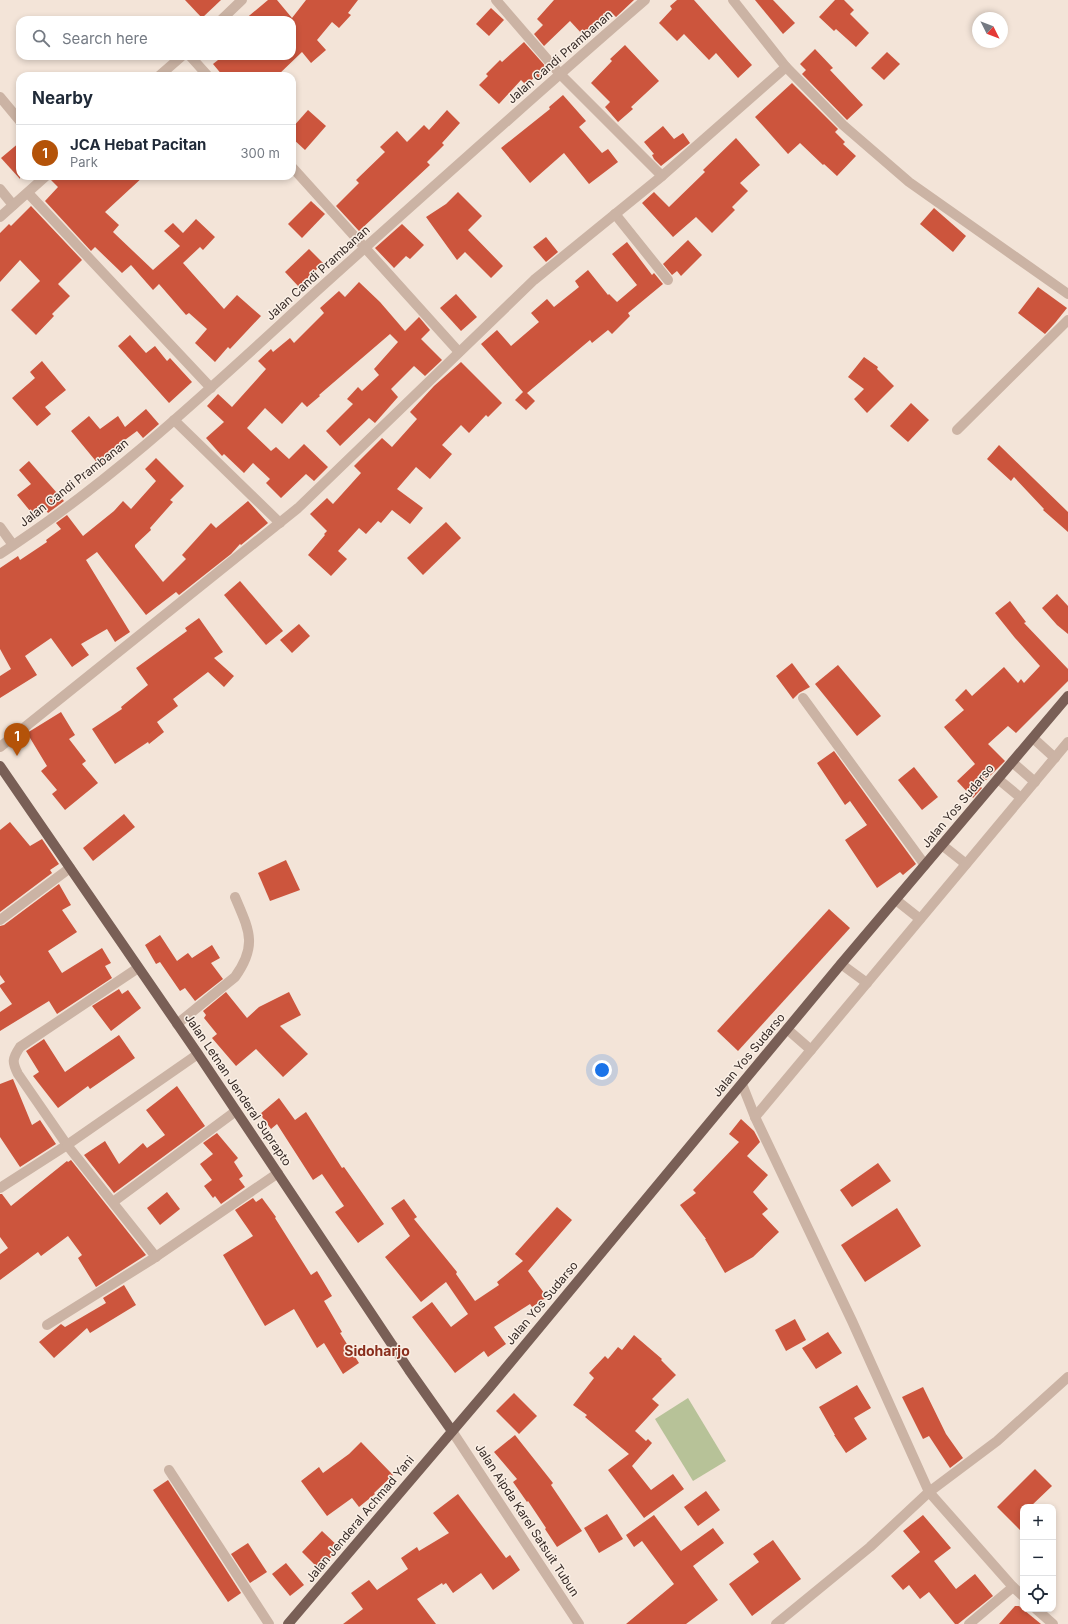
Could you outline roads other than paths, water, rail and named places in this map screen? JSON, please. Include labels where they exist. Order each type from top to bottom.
[{"type":"main road","name":"Jalan Yos Sudarso","points":[[452,1431],[942,844],[1068,696]]},
{"type":"main road","name":"Jalan Letnan Jenderal Suprapto","points":[[0,766],[198,1054],[409,1370],[452,1431]]},
{"type":"main road","name":"Jalan Jenderal Achmad Yani","points":[[288,1624],[452,1431]]},
{"type":"street","points":[[225,16],[242,0]]},
{"type":"street","points":[[496,0],[560,74],[662,176]]},
{"type":"street","name":"Jalan Candi Prambanan","points":[[0,554],[38,530],[119,467],[174,420],[560,74],[645,0]]},
{"type":"street","points":[[733,0],[786,67],[843,125],[909,182],[1068,294]]},
{"type":"street","points":[[164,72],[177,60]]},
{"type":"street","points":[[194,60],[204,72]]},
{"type":"street","points":[[0,747],[298,508],[534,280],[662,176],[786,67]]},
{"type":"street","points":[[0,97],[16,116]]},
{"type":"street","points":[[296,171],[366,247],[459,352]]},
{"type":"street","points":[[0,217],[42,180]]},
{"type":"street","points":[[0,189],[13,205]]},
{"type":"street","points":[[28,193],[211,388]]},
{"type":"street","points":[[615,214],[668,280]]},
{"type":"street","points":[[958,430],[1068,320]]},
{"type":"street","points":[[174,420],[280,523]]},
{"type":"street","points":[[0,527],[13,545]]},
{"type":"street","points":[[804,698],[925,865]]},
{"type":"street","points":[[1033,738],[1055,758]]},
{"type":"street","points":[[755,1117],[1068,742]]},
{"type":"street","points":[[1012,762],[1035,782]]},
{"type":"street","points":[[998,779],[1021,798]]},
{"type":"street","points":[[942,844],[966,864]]},
{"type":"street","points":[[0,920],[70,868]]},
{"type":"street","points":[[177,1024],[235,977],[241,970],[247,955],[250,941],[248,928],[235,898]]},
{"type":"street","points":[[896,900],[920,919]]},
{"type":"street","points":[[842,964],[867,983]]},
{"type":"street","points":[[138,968],[20,1047],[14,1058],[14,1067],[67,1145],[156,1257]]},
{"type":"street","points":[[787,1029],[811,1050]]},
{"type":"street","points":[[0,1188],[67,1145],[198,1054]]},
{"type":"street","points":[[742,1084],[755,1117],[852,1321],[929,1492],[1020,1593]]},
{"type":"street","points":[[113,1202],[236,1111]]},
{"type":"street","points":[[47,1325],[156,1257],[278,1174]]},
{"type":"street","points":[[776,1624],[870,1547],[929,1492],[997,1442],[1068,1376]]},
{"type":"street","name":"Jalan Aipda Karel Satsuit Tubun","points":[[452,1431],[579,1624]]},
{"type":"street","points":[[169,1470],[269,1624]]},
{"type":"street","points":[[969,1624],[1013,1587]]},
{"type":"street","points":[[1039,1612],[1053,1624]]},
{"type":"place","name":"JCA Hebat Pacitan","points":[[17,756]]},
{"type":"district","name":"Sidoharjo","points":[[377,1351]]}]
